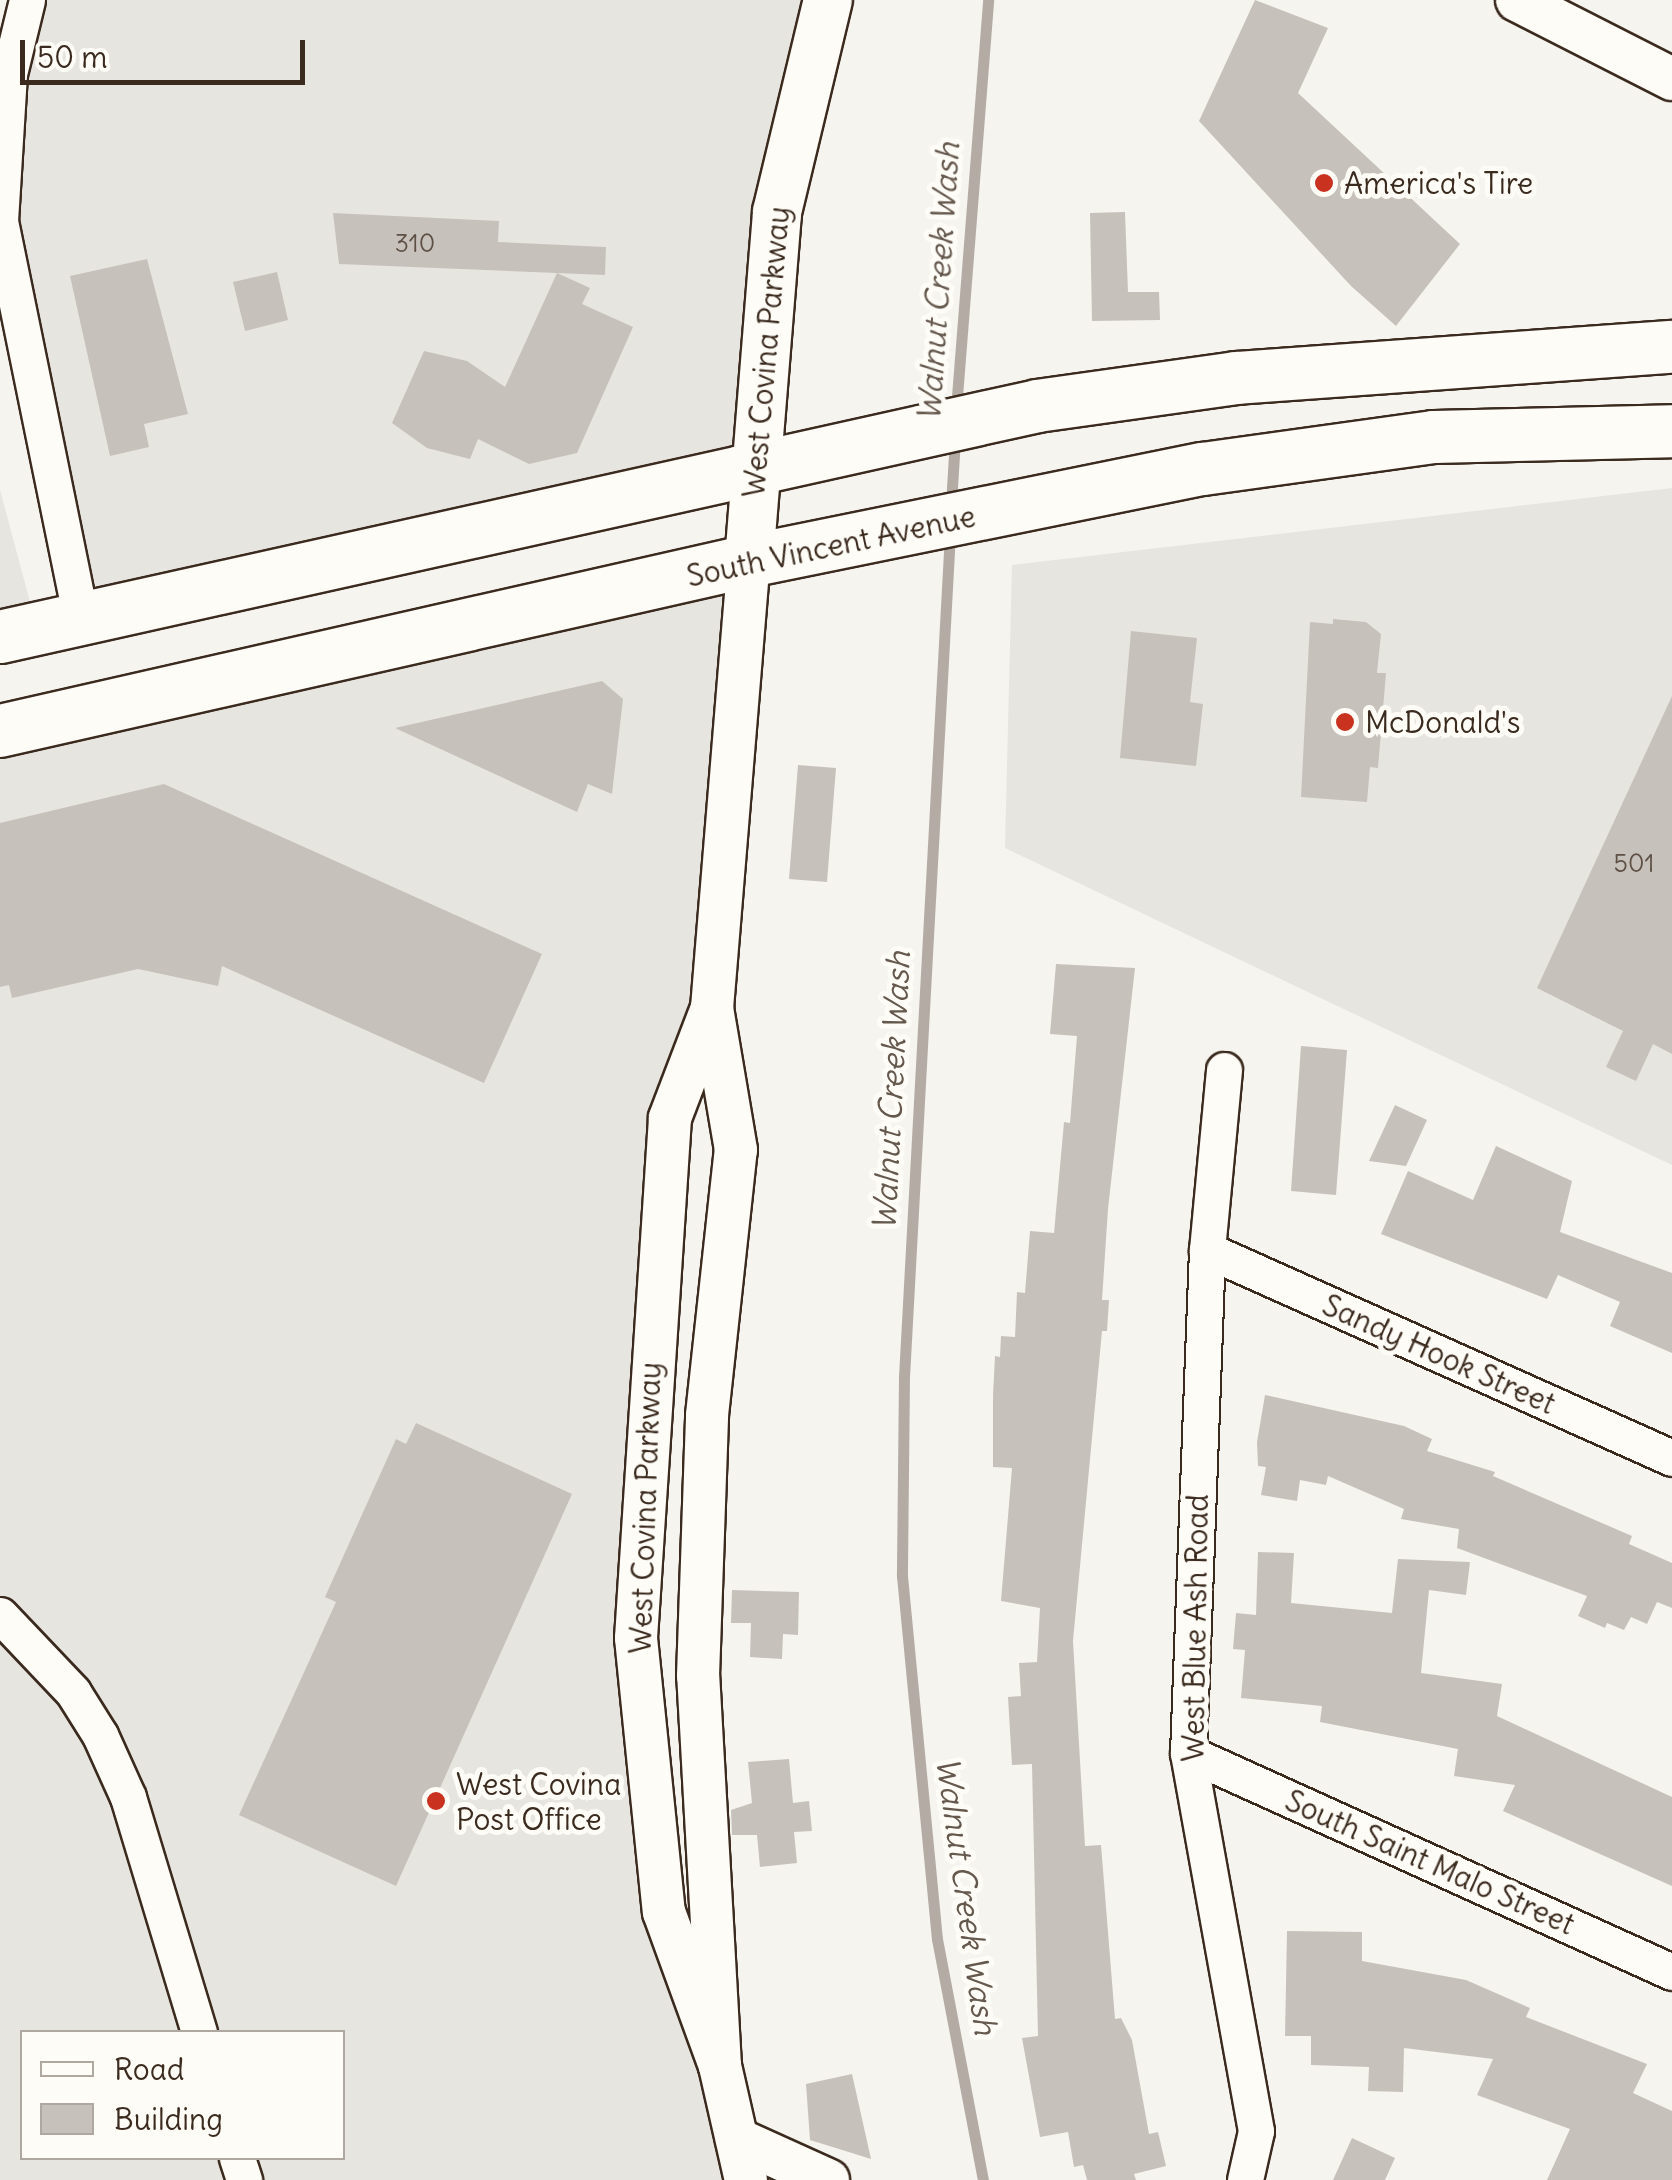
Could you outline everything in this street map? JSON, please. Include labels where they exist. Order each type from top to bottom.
[{"type":"main road","name":"West Covina Parkway","points":[[749,561],[752,466],[777,212],[828,0]]},
{"type":"main road","points":[[0,636],[982,418],[1236,378],[1672,347]]},
{"type":"main road","name":"South Vincent Avenue","points":[[0,731],[749,561],[1203,469],[1434,437],[1672,431]]},
{"type":"street","points":[[27,0],[9,74],[0,221],[81,618]]},
{"type":"street","points":[[1517,0],[1668,75]]},
{"type":"street","name":"West Covina Parkway","points":[[720,2066],[698,1676],[707,1415],[736,1150],[712,1008],[749,561]]},
{"type":"street","name":"West Covina Parkway","points":[[712,1008],[670,1118],[636,1638],[664,1912],[720,2066],[741,2160]]},
{"type":"street","name":"West Blue Ash Road","points":[[1224,1070],[1207,1250],[1188,1753],[1256,2131],[1246,2180]]},
{"type":"street","name":"Sandy Hook Street","points":[[1207,1250],[1672,1458]]},
{"type":"street","points":[[0,1615],[73,1692],[100,1736],[128,1797],[198,2030]]},
{"type":"street","name":"South Saint Malo Street","points":[[1188,1753],[1672,1972]]},
{"type":"street","points":[[741,2160],[828,2180]]},
{"type":"shaded area","points":[[27,0],[828,0],[752,466],[81,618],[9,291]]},
{"type":"shaded area","points":[[1672,488],[1672,1165],[1005,848],[1012,565]]},
{"type":"shaded area","points":[[0,490],[37,628],[0,637]]},
{"type":"shaded area","points":[[749,561],[712,1008],[670,1118],[636,1638],[664,1912],[746,2180],[0,2180],[0,728]]},
{"type":"building","name":"America's Tire","points":[[1255,0],[1328,28],[1298,93],[1460,244],[1396,326],[1351,286],[1199,121]]},
{"type":"building","points":[[1125,212],[1128,292],[1159,292],[1160,320],[1092,321],[1090,213]]},
{"type":"building","points":[[333,213],[499,221],[498,242],[606,247],[605,275],[339,264]]},
{"type":"building","points":[[147,259],[188,414],[144,424],[149,447],[110,456],[70,276]]},
{"type":"building","points":[[277,272],[288,320],[245,331],[233,282]]},
{"type":"building","points":[[557,273],[590,288],[582,304],[633,327],[577,453],[529,464],[478,439],[470,459],[427,448],[392,423],[424,351],[467,361],[505,387]]},
{"type":"building","name":"McDonald's","points":[[1333,619],[1366,622],[1381,634],[1377,673],[1386,673],[1378,768],[1370,767],[1367,802],[1301,797],[1310,622],[1333,624]]},
{"type":"building","points":[[1131,631],[1197,638],[1190,702],[1203,704],[1196,766],[1120,758]]},
{"type":"building","points":[[602,681],[623,699],[612,794],[588,784],[577,812],[395,728]]},
{"type":"building","points":[[1672,696],[1672,1054],[1653,1044],[1636,1081],[1606,1067],[1623,1031],[1537,988]]},
{"type":"building","points":[[798,765],[836,768],[827,882],[789,879]]},
{"type":"building","points":[[164,784],[542,954],[484,1083],[222,966],[218,986],[138,969],[12,998],[9,985],[0,987],[0,823]]},
{"type":"building","points":[[1056,964],[1135,968],[1108,1209],[1102,1300],[1109,1300],[1107,1331],[1102,1331],[1073,1641],[1085,1846],[1101,1845],[1115,2019],[1121,2018],[1132,2040],[1149,2134],[1158,2132],[1166,2166],[1134,2174],[1136,2180],[1087,2180],[1083,2165],[1074,2167],[1068,2132],[1040,2137],[1022,2038],[1038,2036],[1032,1764],[1012,1765],[1008,1697],[1021,1696],[1019,1663],[1037,1662],[1040,1608],[1001,1601],[1012,1468],[993,1467],[993,1395],[995,1356],[1000,1357],[1001,1336],[1015,1337],[1017,1292],[1025,1293],[1030,1231],[1054,1233],[1064,1122],[1070,1123],[1077,1036],[1050,1034]]},
{"type":"building","points":[[1301,1046],[1347,1050],[1336,1195],[1291,1191]]},
{"type":"building","points":[[1395,1105],[1427,1120],[1406,1166],[1369,1161]]},
{"type":"building","points":[[1496,1146],[1572,1181],[1560,1232],[1672,1273],[1672,1353],[1610,1326],[1620,1302],[1558,1275],[1547,1299],[1381,1234],[1408,1171],[1473,1200]]},
{"type":"building","points":[[1265,1395],[1404,1426],[1432,1439],[1427,1451],[1495,1472],[1493,1476],[1632,1536],[1629,1544],[1672,1563],[1672,1608],[1657,1602],[1647,1624],[1631,1617],[1624,1630],[1607,1623],[1605,1628],[1578,1616],[1587,1596],[1457,1548],[1459,1529],[1401,1519],[1404,1509],[1328,1476],[1326,1485],[1300,1480],[1297,1501],[1261,1495],[1266,1467],[1258,1466],[1257,1442]]},
{"type":"building","points":[[416,1423],[572,1494],[396,1886],[239,1815],[336,1602],[325,1597],[396,1439],[406,1444]]},
{"type":"building","points":[[1258,1552],[1294,1553],[1291,1603],[1392,1613],[1398,1559],[1470,1562],[1466,1595],[1429,1590],[1421,1673],[1502,1684],[1497,1716],[1672,1797],[1672,1886],[1503,1811],[1515,1785],[1454,1776],[1458,1749],[1320,1722],[1322,1706],[1241,1698],[1245,1650],[1233,1649],[1236,1613],[1256,1615]]},
{"type":"building","points":[[732,1590],[799,1592],[798,1635],[783,1634],[782,1659],[750,1657],[751,1623],[731,1623]]},
{"type":"building","points":[[789,1759],[793,1803],[809,1801],[812,1831],[794,1832],[797,1863],[760,1867],[757,1835],[732,1835],[731,1810],[752,1803],[748,1762]]},
{"type":"building","points":[[1287,1931],[1362,1932],[1362,1961],[1466,1980],[1530,2008],[1526,2017],[1647,2064],[1633,2093],[1672,2111],[1672,2180],[1547,2180],[1570,2129],[1477,2095],[1493,2059],[1404,2048],[1403,2092],[1368,2091],[1369,2067],[1311,2065],[1311,2036],[1285,2036]]},
{"type":"building","points":[[852,2074],[871,2159],[810,2140],[806,2084]]},
{"type":"building","points":[[1352,2138],[1395,2158],[1385,2180],[1333,2180]]},
{"type":"waterway","name":"Walnut Creek Wash","points":[[956,409],[988,0]]},
{"type":"waterway","name":"Walnut Creek Wash","points":[[951,504],[955,438]]},
{"type":"waterway","name":"Walnut Creek Wash","points":[[950,533],[904,1377],[902,1576],[937,1939],[983,2180]]},
{"type":"place","name":"America's Tire","points":[[1324,183]]},
{"type":"place","name":"McDonald's","points":[[1345,722]]},
{"type":"place","name":"West Covina Post Office","points":[[436,1801]]}]
